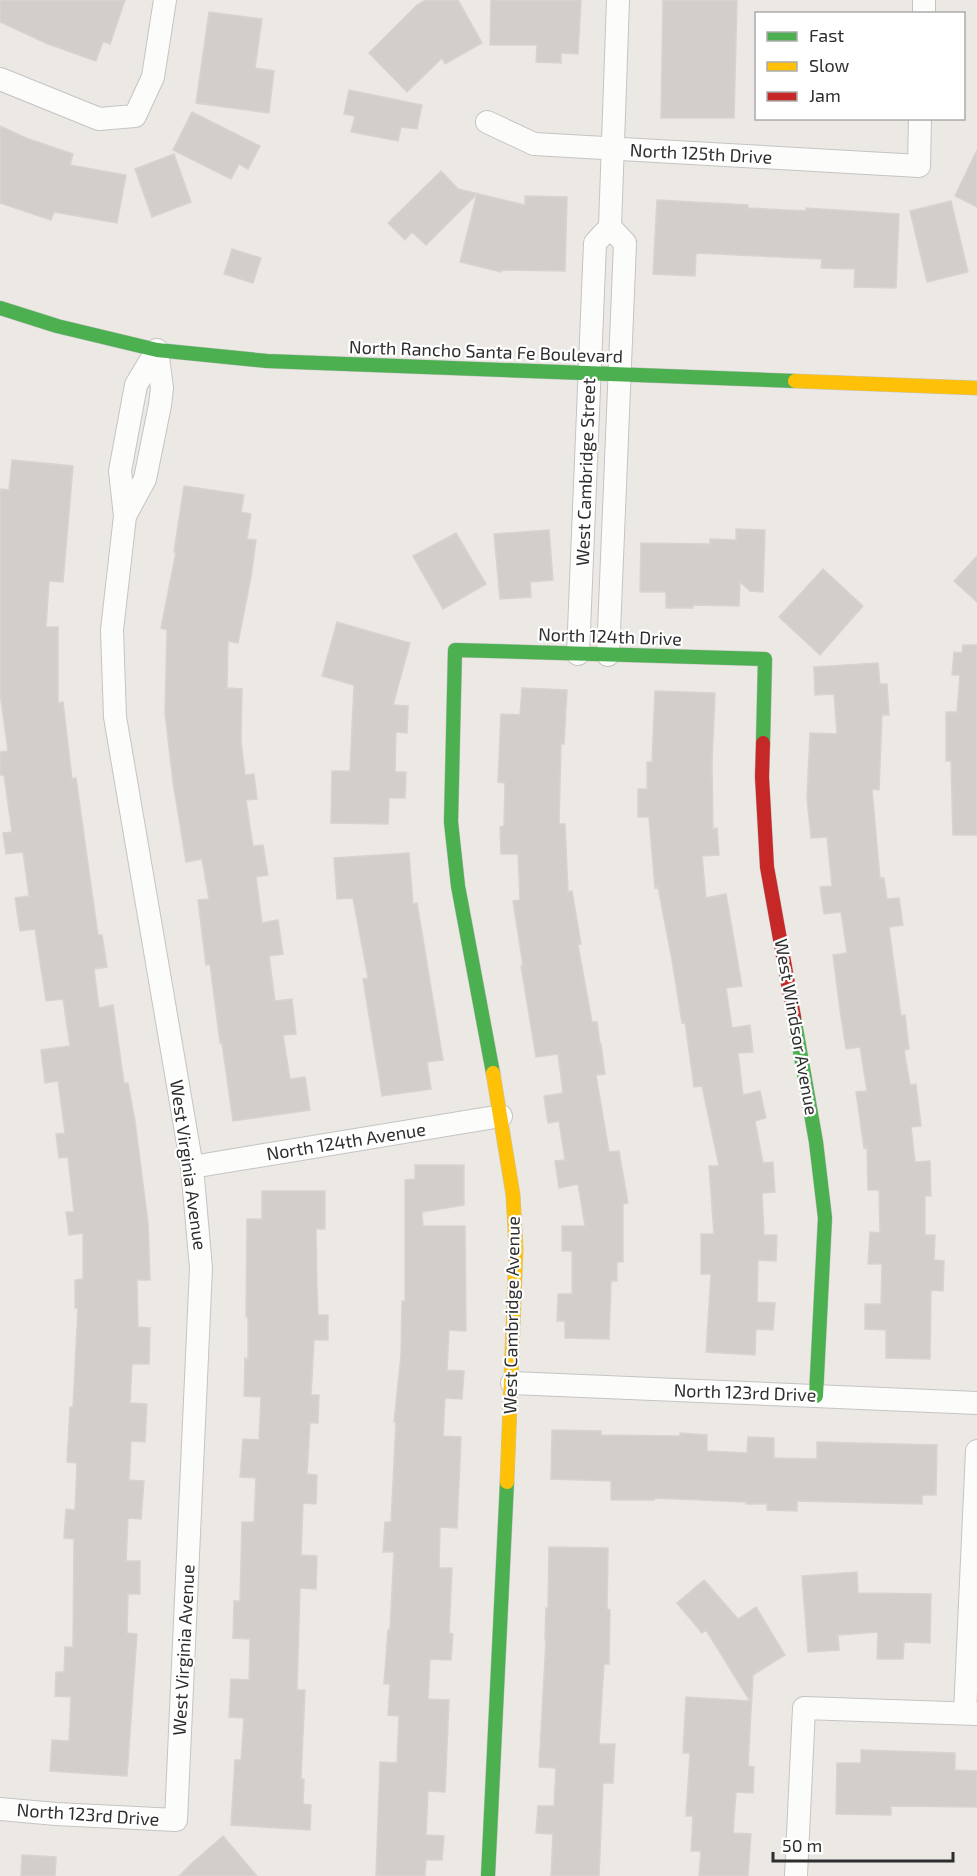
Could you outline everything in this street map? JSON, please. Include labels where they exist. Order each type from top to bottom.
[{"type":"street","points":[[0,79],[99,119],[135,116],[153,77],[165,0]]},
{"type":"street","points":[[610,227],[618,0]]},
{"type":"street","name":"North 125th Drive","points":[[487,122],[534,144],[919,166],[920,120]]},
{"type":"street","name":"West Cambridge Street","points":[[578,654],[595,243],[610,227],[625,243],[608,655]]},
{"type":"street","name":"North Rancho Santa Fe Boulevard","points":[[0,309],[57,326],[157,350],[267,361],[977,388]]},
{"type":"street","name":"West Virginia Avenue","points":[[157,350],[162,388],[160,405],[145,479],[125,516],[112,630],[115,717],[192,1167],[198,1224],[200,1306],[177,1820]]},
{"type":"street","name":"North 124th Drive","points":[[455,650],[765,659]]},
{"type":"street","name":"West Cambridge Avenue","points":[[455,650],[451,822],[456,875],[501,1116],[513,1195],[516,1249],[512,1383],[488,1876]]},
{"type":"street","name":"West Windsor Avenue","points":[[765,659],[762,777],[767,867],[814,1132],[825,1218],[816,1396]]},
{"type":"street","name":"North 124th Avenue","points":[[192,1167],[501,1116]]},
{"type":"street","name":"North 123rd Drive","points":[[512,1383],[977,1403]]},
{"type":"street","points":[[796,1876],[804,1708],[971,1714],[977,1451]]},
{"type":"street","name":"North 123rd Drive","points":[[0,1809],[177,1820]]},
{"type":"building","points":[[0,0],[125,0],[110,44],[103,41],[96,61],[48,44],[0,22]]},
{"type":"building","points":[[426,0],[458,0],[482,43],[445,64],[442,58],[407,92],[369,53],[417,5]]},
{"type":"building","points":[[491,0],[581,0],[578,54],[561,53],[561,63],[536,62],[537,45],[490,45]]},
{"type":"building","points":[[663,0],[737,0],[734,118],[661,118]]},
{"type":"building","points":[[209,12],[262,19],[255,68],[274,71],[269,113],[196,103]]},
{"type":"building","points":[[349,90],[422,105],[417,129],[401,127],[398,141],[351,132],[355,116],[344,114]]},
{"type":"building","points":[[192,112],[260,146],[248,169],[239,164],[231,179],[173,150]]},
{"type":"building","points":[[0,126],[26,138],[73,154],[70,165],[126,175],[117,223],[54,212],[51,220],[0,203]]},
{"type":"building","points":[[977,150],[977,207],[955,196]]},
{"type":"building","points":[[174,154],[191,202],[152,217],[135,169]]},
{"type":"building","points":[[441,171],[458,189],[525,205],[525,196],[567,197],[565,271],[502,270],[501,272],[460,262],[477,194],[426,245],[412,232],[405,240],[388,223]]},
{"type":"building","points":[[657,200],[748,205],[748,208],[806,211],[806,208],[899,214],[896,288],[854,287],[855,269],[821,268],[822,259],[696,253],[695,276],[653,274]]},
{"type":"building","points":[[951,201],[968,272],[927,282],[910,211]]},
{"type":"building","points":[[232,249],[261,258],[253,283],[224,274]]},
{"type":"building","points":[[12,460],[73,466],[63,582],[49,581],[46,627],[58,627],[58,703],[63,702],[72,779],[76,778],[98,935],[102,935],[107,967],[94,969],[99,1008],[113,1005],[124,1083],[128,1083],[135,1121],[148,1223],[150,1280],[137,1280],[138,1327],[150,1328],[149,1364],[132,1364],[130,1403],[147,1404],[145,1442],[131,1441],[129,1480],[144,1481],[141,1519],[128,1518],[126,1561],[140,1561],[140,1594],[128,1594],[127,1633],[137,1634],[127,1776],[50,1771],[52,1740],[69,1741],[71,1697],[55,1696],[56,1672],[64,1672],[65,1647],[73,1647],[74,1539],[64,1538],[66,1509],[75,1510],[77,1463],[67,1462],[70,1407],[73,1407],[78,1308],[75,1308],[75,1280],[83,1279],[83,1233],[69,1235],[66,1212],[74,1212],[68,1157],[59,1158],[56,1134],[65,1133],[58,1081],[45,1083],[41,1050],[70,1046],[63,999],[46,1001],[35,929],[20,931],[15,898],[29,896],[23,852],[6,854],[3,833],[12,832],[4,775],[0,775],[0,752],[8,751],[0,693],[0,489],[9,490]]},
{"type":"building","points":[[184,486],[244,495],[241,512],[251,514],[247,539],[256,540],[251,577],[238,643],[228,641],[227,688],[242,689],[241,741],[245,775],[254,774],[257,799],[246,800],[253,846],[263,845],[268,875],[256,877],[262,923],[278,920],[283,954],[269,956],[275,1001],[292,999],[296,1034],[283,1035],[290,1079],[305,1077],[310,1110],[233,1121],[210,964],[206,965],[198,900],[209,899],[202,859],[186,862],[165,713],[167,630],[161,628],[176,552],[174,552]]},
{"type":"building","points":[[736,529],[765,530],[763,592],[750,591],[740,582],[739,606],[693,605],[693,608],[666,608],[666,592],[640,592],[641,543],[710,544],[710,539],[736,540]]},
{"type":"building","points":[[549,530],[553,580],[530,582],[531,597],[500,599],[494,534]]},
{"type":"building","points":[[456,533],[486,584],[443,609],[413,556]]},
{"type":"building","points":[[977,556],[977,602],[954,581]]},
{"type":"building","points":[[823,569],[863,606],[820,655],[779,617]]},
{"type":"building","points":[[337,622],[410,643],[393,705],[408,706],[407,733],[396,732],[395,772],[406,772],[405,798],[389,798],[388,824],[331,823],[332,771],[350,771],[354,685],[322,676]]},
{"type":"building","points":[[963,645],[977,645],[977,835],[953,835],[951,761],[946,761],[946,712],[957,712],[960,675],[952,675],[954,652],[962,653]]},
{"type":"building","points":[[878,663],[880,684],[887,684],[889,715],[882,715],[879,790],[872,789],[880,878],[884,878],[887,899],[899,898],[903,925],[889,927],[901,1016],[905,1015],[909,1049],[904,1050],[910,1085],[916,1084],[921,1126],[911,1127],[915,1162],[930,1161],[931,1196],[925,1196],[925,1235],[935,1235],[934,1260],[944,1261],[943,1291],[931,1290],[930,1359],[886,1358],[886,1330],[865,1329],[865,1304],[881,1304],[882,1264],[868,1264],[870,1232],[880,1233],[879,1190],[868,1190],[867,1147],[864,1148],[856,1092],[867,1091],[860,1047],[846,1049],[840,1010],[833,955],[847,953],[841,912],[824,914],[820,887],[832,886],[827,837],[811,838],[807,798],[810,733],[837,734],[834,694],[815,695],[814,667]]},
{"type":"building","points":[[522,688],[567,690],[564,744],[561,744],[559,824],[565,824],[568,892],[572,891],[581,944],[578,945],[592,1022],[597,1022],[601,1044],[605,1074],[596,1075],[609,1152],[619,1151],[628,1203],[623,1204],[623,1262],[617,1262],[617,1281],[611,1281],[609,1339],[565,1338],[565,1321],[557,1321],[558,1294],[572,1294],[572,1251],[562,1251],[562,1226],[585,1226],[578,1184],[559,1188],[555,1161],[565,1160],[559,1121],[548,1123],[544,1096],[563,1093],[558,1054],[536,1057],[513,901],[520,900],[518,854],[501,854],[500,827],[504,826],[505,783],[498,782],[501,714],[520,715]]},
{"type":"building","points":[[655,691],[715,693],[712,762],[713,829],[717,828],[719,855],[702,856],[706,898],[726,894],[742,986],[726,988],[732,1028],[750,1025],[753,1052],[738,1053],[743,1095],[760,1091],[766,1118],[755,1121],[763,1163],[773,1162],[775,1192],[762,1193],[764,1235],[777,1235],[776,1261],[758,1260],[757,1302],[775,1303],[773,1330],[756,1329],[755,1355],[706,1352],[711,1274],[701,1274],[701,1234],[714,1234],[709,1166],[719,1166],[702,1086],[694,1087],[685,1022],[682,1023],[658,887],[655,888],[649,817],[638,817],[638,789],[647,789],[647,762],[652,762]]},
{"type":"building","points":[[409,853],[413,904],[417,903],[443,1060],[427,1062],[431,1089],[382,1096],[363,979],[368,978],[353,898],[337,899],[334,858]]},
{"type":"building","points":[[415,1165],[464,1165],[464,1205],[422,1212],[423,1226],[465,1226],[466,1331],[449,1330],[447,1370],[464,1371],[462,1399],[445,1398],[443,1436],[461,1437],[457,1528],[440,1527],[439,1568],[452,1568],[449,1633],[453,1634],[451,1660],[430,1659],[428,1699],[449,1700],[445,1792],[428,1791],[426,1835],[444,1836],[442,1860],[426,1860],[425,1876],[376,1876],[380,1762],[397,1763],[399,1716],[388,1715],[390,1684],[384,1684],[388,1630],[390,1630],[394,1552],[383,1552],[385,1522],[391,1522],[396,1422],[394,1422],[401,1355],[402,1301],[405,1301],[405,1180],[415,1179]]},
{"type":"building","points":[[262,1191],[325,1191],[325,1229],[316,1229],[317,1290],[318,1315],[328,1315],[328,1340],[314,1340],[311,1395],[319,1395],[318,1423],[310,1423],[307,1474],[317,1475],[316,1504],[303,1503],[301,1555],[317,1556],[316,1589],[300,1588],[297,1690],[305,1690],[301,1779],[304,1779],[303,1804],[311,1805],[310,1830],[231,1825],[235,1760],[241,1760],[244,1718],[229,1717],[231,1679],[249,1680],[250,1639],[233,1638],[234,1601],[240,1601],[242,1522],[254,1522],[256,1478],[240,1477],[243,1439],[259,1440],[261,1397],[244,1396],[245,1358],[248,1359],[247,1219],[262,1219]]},
{"type":"building","points":[[552,1430],[601,1431],[601,1435],[680,1436],[680,1433],[707,1435],[707,1451],[747,1453],[748,1437],[774,1438],[774,1458],[817,1459],[817,1442],[937,1445],[936,1495],[922,1495],[922,1504],[797,1501],[797,1511],[767,1510],[767,1504],[746,1504],[746,1502],[655,1498],[654,1500],[611,1500],[611,1481],[551,1479]]},
{"type":"building","points":[[549,1547],[608,1548],[609,1664],[604,1664],[599,1744],[615,1744],[613,1783],[603,1783],[599,1876],[551,1876],[553,1834],[536,1833],[538,1806],[554,1806],[556,1768],[539,1767]]},
{"type":"building","points":[[857,1572],[858,1593],[931,1594],[930,1643],[904,1642],[903,1659],[877,1659],[878,1632],[838,1635],[839,1650],[808,1652],[802,1576]]},
{"type":"building","points":[[704,1580],[738,1619],[756,1607],[785,1655],[753,1675],[748,1766],[754,1767],[753,1793],[736,1792],[733,1833],[751,1834],[748,1876],[699,1876],[701,1851],[691,1851],[693,1816],[686,1816],[690,1753],[683,1753],[686,1697],[750,1701],[706,1630],[702,1633],[677,1603]]},
{"type":"building","points":[[861,1750],[955,1753],[955,1770],[977,1771],[977,1807],[891,1806],[891,1815],[836,1814],[837,1763],[861,1763]]},
{"type":"building","points":[[223,1836],[257,1876],[179,1876],[191,1864]]},
{"type":"building","points":[[22,1855],[56,1857],[55,1876],[21,1876]]},
{"type":"traffic: fast","points":[[0,308],[57,326],[157,350],[267,361],[795,381]]},
{"type":"traffic: fast","points":[[493,1073],[458,886],[451,822],[455,650],[765,659],[763,743]]},
{"type":"traffic: fast","points":[[794,1017],[816,1142],[825,1218],[816,1396]]},
{"type":"traffic: fast","points":[[488,1876],[507,1482]]},
{"type":"traffic: slow","points":[[795,381],[977,388]]},
{"type":"traffic: slow","points":[[493,1073],[513,1195],[516,1249],[507,1482]]},
{"type":"traffic: jam","points":[[763,743],[762,777],[767,867],[794,1017]]}]
